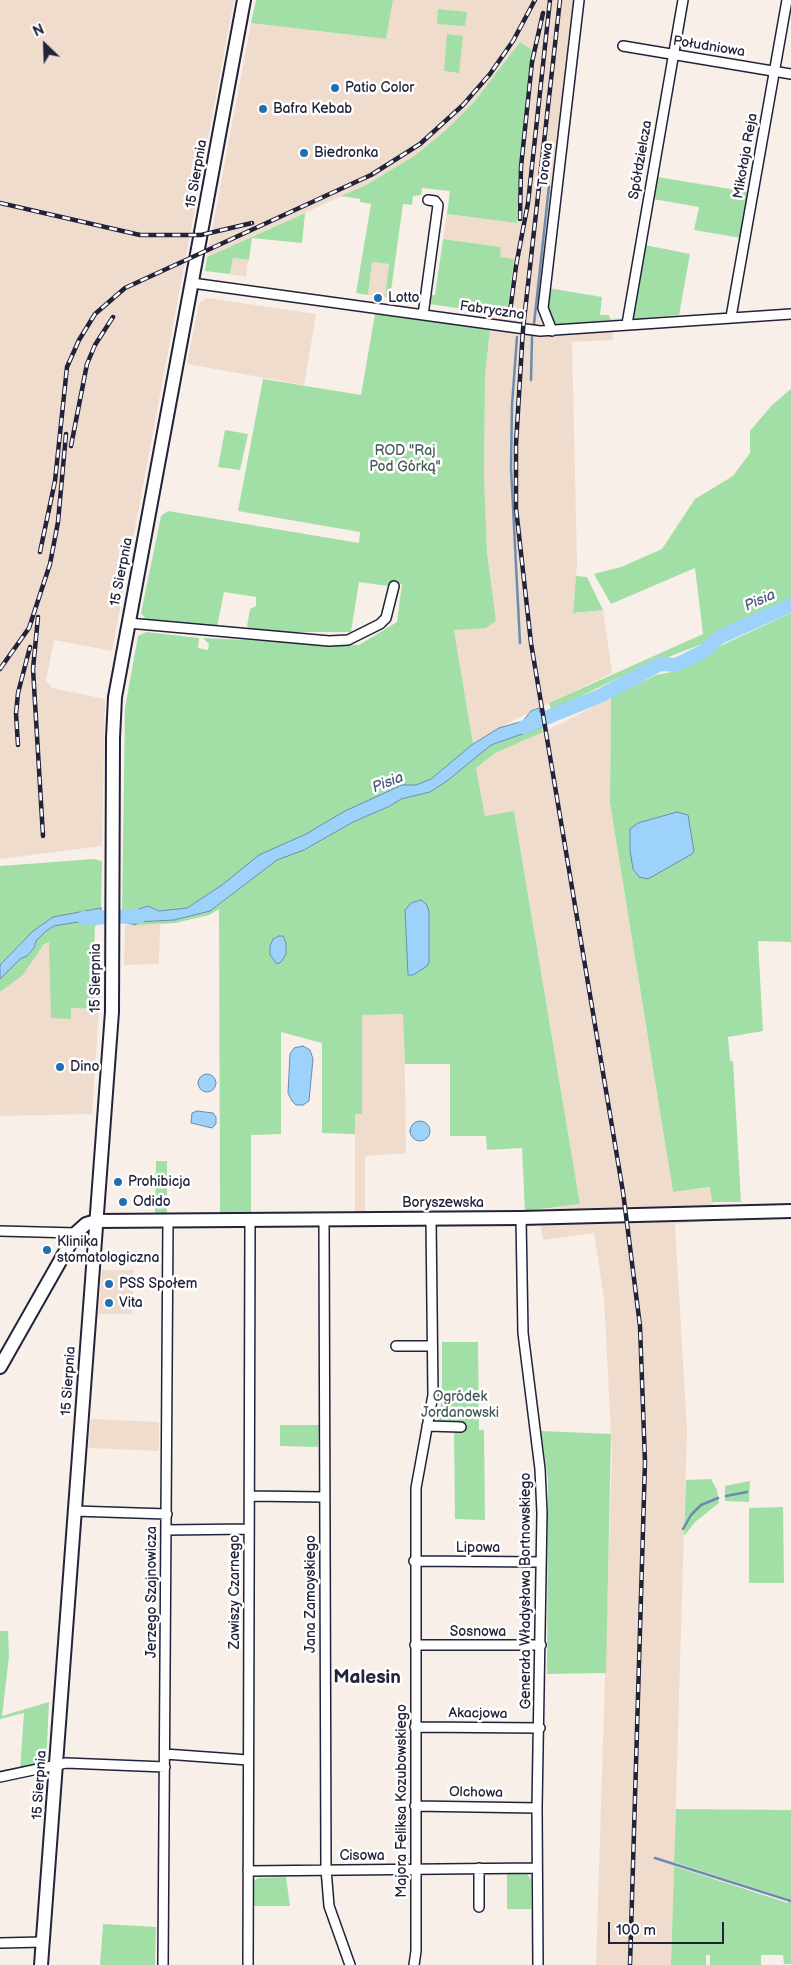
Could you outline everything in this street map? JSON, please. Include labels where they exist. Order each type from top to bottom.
[{"type":"main road","name":"15 Sierpnia","points":[[41,1965],[110,1032],[114,711],[128,623],[244,0]]},
{"type":"main road","name":"Boryszewska","points":[[96,1220],[521,1218],[791,1211]]},
{"type":"main road","points":[[0,1367],[76,1233],[86,1224],[96,1220]]},
{"type":"street","name":"Torowa","points":[[552,331],[543,308],[579,0]]},
{"type":"street","name":"Spółdzielcza","points":[[627,324],[683,0]]},
{"type":"street","name":"Mikołaja Reja","points":[[731,317],[787,0]]},
{"type":"street","name":"Południowa","points":[[623,46],[791,74]]},
{"type":"street","points":[[422,315],[438,206],[436,201],[428,200]]},
{"type":"street","name":"Fabryczna","points":[[192,283],[552,331],[627,324],[791,314]]},
{"type":"street","points":[[128,623],[329,641],[348,640],[380,624],[386,618],[394,586]]},
{"type":"street","name":"Majora Feliksa Kozubowskiego","points":[[414,1965],[416,1870],[414,1561],[416,1488],[433,1395],[431,1218]]},
{"type":"street","name":"Generała Władysława Bortnowskiego","points":[[521,1218],[523,1333],[540,1469],[541,1645],[537,1808],[538,1965]]},
{"type":"street","name":"Jana Zamoyskiego","points":[[324,1219],[326,1869],[329,1906],[350,1965]]},
{"type":"street","name":"Jerzego Szajnowicza","points":[[163,1965],[168,1220]]},
{"type":"street","name":"Zawiszy Czarnego","points":[[248,1965],[250,1220]]},
{"type":"street","points":[[0,1231],[76,1233]]},
{"type":"street","points":[[396,1346],[432,1346]]},
{"type":"street","points":[[427,1426],[461,1427]]},
{"type":"street","points":[[250,1496],[324,1497]]},
{"type":"street","points":[[74,1511],[167,1514]]},
{"type":"street","points":[[166,1530],[249,1529]]},
{"type":"street","name":"Lipowa","points":[[414,1561],[541,1562]]},
{"type":"street","name":"Sosnowa","points":[[415,1645],[541,1645]]},
{"type":"street","name":"Akacjowa","points":[[415,1727],[540,1728]]},
{"type":"street","points":[[165,1754],[248,1760]]},
{"type":"street","points":[[0,1777],[56,1764],[165,1768]]},
{"type":"street","name":"Olchowa","points":[[415,1806],[537,1808]]},
{"type":"street","points":[[479,1868],[479,1907]]},
{"type":"street","name":"Cisowa","points":[[248,1871],[537,1868]]},
{"type":"street","points":[[0,1943],[43,1942]]},
{"type":"shaded area","points":[[0,0],[234,0],[112,651],[54,640],[46,681],[52,688],[105,699],[102,846],[0,859]]},
{"type":"shaded area","points":[[393,0],[575,0],[540,300],[545,326],[491,321],[493,305],[508,306],[514,259],[500,257],[501,247],[443,239],[447,214],[517,223],[520,168],[520,42],[474,102],[446,130],[414,156],[366,185],[207,257],[251,23],[386,39]]},
{"type":"shaded area","points":[[233,258],[248,260],[246,277],[230,274]]},
{"type":"shaded area","points":[[372,261],[389,264],[385,297],[368,295]]},
{"type":"shaded area","points":[[207,298],[316,314],[304,385],[187,364],[199,303]]},
{"type":"shaded area","points":[[490,329],[541,336],[612,330],[613,340],[572,342],[577,564],[573,613],[603,610],[612,673],[516,719],[473,744],[454,629],[486,628],[496,621],[487,552],[484,476],[485,377]]},
{"type":"shaded area","points":[[611,697],[610,803],[673,1192],[711,1187],[715,1220],[675,1224],[687,1430],[671,1965],[596,1965],[612,1452],[604,1298],[594,1233],[543,1240],[538,1211],[580,1203],[514,811],[485,816],[476,768],[495,753],[564,722]]},
{"type":"shaded area","points":[[160,923],[159,964],[124,965],[125,925]]},
{"type":"shaded area","points":[[49,942],[71,1008],[99,1009],[92,1114],[0,1116],[0,992],[23,975],[44,944]]},
{"type":"shaded area","points":[[404,1014],[406,1153],[365,1156],[365,1212],[355,1212],[355,1113],[362,1113],[361,1015]]},
{"type":"shaded area","points":[[102,1270],[134,1270],[132,1314],[98,1314]]},
{"type":"shaded area","points":[[91,1419],[159,1422],[159,1451],[88,1448]]},
{"type":"green space","points":[[256,0],[393,0],[386,39],[251,23]]},
{"type":"green space","points":[[438,9],[467,12],[465,26],[437,24]]},
{"type":"green space","points":[[447,34],[463,36],[459,73],[444,71]]},
{"type":"green space","points":[[520,42],[533,51],[520,168],[517,223],[447,214],[450,191],[422,188],[421,195],[413,196],[412,205],[403,204],[390,298],[385,297],[389,264],[372,262],[368,295],[356,293],[371,204],[360,202],[360,199],[341,196],[366,185],[414,156],[446,130],[474,102]]},
{"type":"green space","points":[[657,177],[749,192],[741,238],[694,230],[699,207],[653,199]]},
{"type":"green space","points":[[305,213],[302,243],[252,238],[249,260],[233,258],[230,274],[205,271],[207,257]]},
{"type":"green space","points":[[443,239],[501,247],[500,257],[514,259],[508,307],[493,305],[492,313],[429,304],[430,295],[435,295]]},
{"type":"green space","points":[[645,245],[690,254],[679,315],[633,319]]},
{"type":"green space","points":[[548,288],[602,297],[600,315],[609,315],[610,319],[624,318],[555,327],[546,306]]},
{"type":"green space","name":"ROD \"Raj Pod Górką\"","points":[[375,314],[490,329],[485,377],[484,476],[487,552],[496,621],[486,628],[454,630],[473,744],[431,779],[416,785],[402,786],[345,811],[187,908],[159,911],[148,906],[136,910],[122,911],[125,708],[138,636],[146,632],[199,638],[198,648],[208,650],[209,644],[203,638],[359,645],[397,622],[402,584],[389,582],[388,586],[359,582],[351,632],[253,632],[247,626],[250,609],[256,606],[256,597],[224,592],[217,627],[146,619],[141,613],[161,516],[168,511],[359,543],[360,532],[238,511],[263,379],[361,395]]},
{"type":"green space","points":[[791,389],[791,599],[717,634],[707,642],[640,668],[551,710],[549,703],[703,634],[695,568],[611,604],[594,574],[621,567],[662,549],[695,499],[733,476],[750,453],[750,431],[772,405]]},
{"type":"green space","points":[[225,430],[248,434],[240,470],[218,467]]},
{"type":"green space","points":[[576,576],[587,577],[603,610],[573,613]]},
{"type":"green space","points":[[791,613],[791,942],[758,941],[763,1031],[728,1037],[730,1061],[733,1061],[741,1202],[712,1202],[710,1187],[673,1192],[610,803],[611,697],[656,675],[681,670],[718,647]]},
{"type":"green space","points":[[542,727],[543,732],[495,753],[476,768],[485,816],[514,811],[580,1204],[525,1211],[522,1148],[487,1150],[486,1136],[450,1136],[450,1064],[405,1064],[403,1014],[362,1015],[362,1114],[355,1114],[355,1134],[322,1133],[322,1043],[281,1032],[281,1134],[251,1135],[251,1214],[220,1215],[219,909],[209,915],[175,923],[136,925],[136,922],[174,920],[210,911],[277,860],[304,850],[353,822],[390,806],[401,799],[430,792],[491,745]]},
{"type":"green space","points":[[94,859],[102,861],[101,908],[53,917],[33,931],[0,965],[0,866]]},
{"type":"green space","points":[[78,922],[101,922],[101,924],[95,926],[94,954],[100,984],[99,1009],[71,1008],[71,1019],[51,1018],[49,942],[44,944],[23,975],[0,992],[0,979],[20,959],[27,956],[34,948],[36,941],[46,931],[54,926]]},
{"type":"green space","points":[[156,1161],[167,1161],[167,1215],[155,1215]]},
{"type":"green space","name":"Ogródek Jordanowski","points":[[442,1342],[478,1342],[479,1430],[484,1430],[485,1520],[455,1519],[454,1430],[465,1430],[465,1423],[437,1423],[442,1398]]},
{"type":"green space","points":[[280,1425],[319,1425],[318,1447],[280,1446]]},
{"type":"green space","points":[[541,1431],[611,1434],[606,1673],[547,1674],[548,1479]]},
{"type":"green space","points":[[711,1479],[717,1490],[719,1503],[695,1522],[684,1536],[686,1480]]},
{"type":"green space","points":[[750,1481],[749,1502],[725,1501],[725,1486]]},
{"type":"green space","points":[[783,1507],[784,1583],[749,1583],[749,1508]]},
{"type":"green space","points":[[0,1631],[8,1631],[9,1656],[2,1716],[49,1702],[46,1764],[20,1770],[24,1713],[0,1719]]},
{"type":"green space","points":[[676,1809],[791,1810],[791,1964],[784,1964],[783,1955],[761,1955],[761,1965],[710,1965],[710,1955],[706,1955],[706,1965],[671,1965],[674,1866],[788,1903],[789,1899],[674,1862]]},
{"type":"green space","points":[[507,1874],[527,1874],[531,1879],[531,1909],[507,1909]]},
{"type":"green space","points":[[286,1877],[290,1906],[253,1906],[253,1882],[258,1878]]},
{"type":"green space","points":[[103,1924],[156,1927],[155,1965],[100,1965]]},
{"type":"water","points":[[539,708],[542,727],[491,745],[447,781],[430,792],[401,799],[390,806],[353,822],[304,850],[277,860],[210,911],[174,920],[136,922],[136,925],[122,922],[122,911],[136,910],[148,906],[159,911],[187,908],[222,885],[259,855],[306,834],[345,811],[402,785],[416,785],[431,779],[473,744],[499,728],[523,721],[531,711]]},
{"type":"water","points":[[677,812],[688,815],[694,851],[692,854],[648,879],[639,877],[633,869],[630,850],[630,829],[638,823]]},
{"type":"water","points":[[421,900],[427,905],[429,912],[429,962],[427,966],[413,975],[408,975],[405,910],[411,903]]},
{"type":"water","points":[[101,908],[101,922],[78,922],[54,926],[46,931],[36,941],[34,948],[27,956],[20,959],[0,979],[0,965],[33,931],[53,917]]},
{"type":"water","points":[[283,936],[286,943],[286,954],[281,962],[277,964],[270,955],[270,946],[273,939]]},
{"type":"water","points":[[303,1046],[310,1050],[313,1059],[309,1101],[303,1105],[296,1105],[288,1093],[290,1054],[294,1048]]},
{"type":"water","points":[[207,1074],[213,1077],[216,1083],[213,1089],[207,1092],[201,1089],[198,1083],[201,1077]]},
{"type":"water","points":[[197,1111],[213,1113],[216,1117],[216,1124],[212,1128],[191,1123],[192,1113]]},
{"type":"water","points":[[420,1121],[427,1124],[430,1131],[427,1138],[420,1141],[413,1138],[410,1131],[413,1124]]},
{"type":"waterway","points":[[534,324],[549,186]]},
{"type":"waterway","points":[[517,337],[512,405],[511,468],[520,643]]},
{"type":"waterway","points":[[531,380],[532,337]]},
{"type":"waterway","name":"Pisia","points":[[524,727],[602,695],[660,664],[676,665],[704,651],[720,637],[791,605]]},
{"type":"waterway","name":"Pisia","points":[[84,918],[140,916]]},
{"type":"waterway","points":[[726,1496],[747,1492]]},
{"type":"waterway","points":[[683,1529],[691,1515],[701,1505],[718,1498]]},
{"type":"waterway","points":[[655,1858],[791,1901]]},
{"type":"railway","points":[[40,552],[55,481],[67,367],[79,340],[95,314],[125,288],[371,175],[420,144],[463,105],[490,74],[513,41],[535,0]]},
{"type":"railway","points":[[510,312],[516,266],[528,203],[550,0]]},
{"type":"railway","points":[[560,0],[523,329],[516,444],[516,508],[531,643],[623,1192],[640,1326],[645,1462],[630,1965]]},
{"type":"railway","points":[[520,219],[521,167],[532,62],[543,13]]},
{"type":"railway","points":[[0,203],[140,235],[201,235],[252,223]]},
{"type":"railway","points":[[71,446],[87,364],[95,345],[113,317]]},
{"type":"railway","points":[[0,669],[29,628],[50,564],[58,522],[66,434]]},
{"type":"railway","points":[[38,617],[33,669],[43,836]]},
{"type":"railway","points":[[18,745],[16,714],[18,693],[30,647]]},
{"type":"place","name":"Patio Color","points":[[335,88]]},
{"type":"place","name":"Bafra Kebab","points":[[263,109]]},
{"type":"place","name":"Biedronka","points":[[304,153]]},
{"type":"place","name":"Lotto","points":[[378,298]]},
{"type":"place","name":"Dino","points":[[60,1067]]},
{"type":"place","name":"Prohibicja","points":[[118,1182]]},
{"type":"place","name":"Odido","points":[[123,1202]]},
{"type":"place","name":"Klinika stomatologiczna","points":[[47,1250]]},
{"type":"place","name":"PSS Społem","points":[[109,1284]]},
{"type":"place","name":"Vita","points":[[109,1303]]},
{"type":"district","name":"Malesin","points":[[367,1678]]}]
